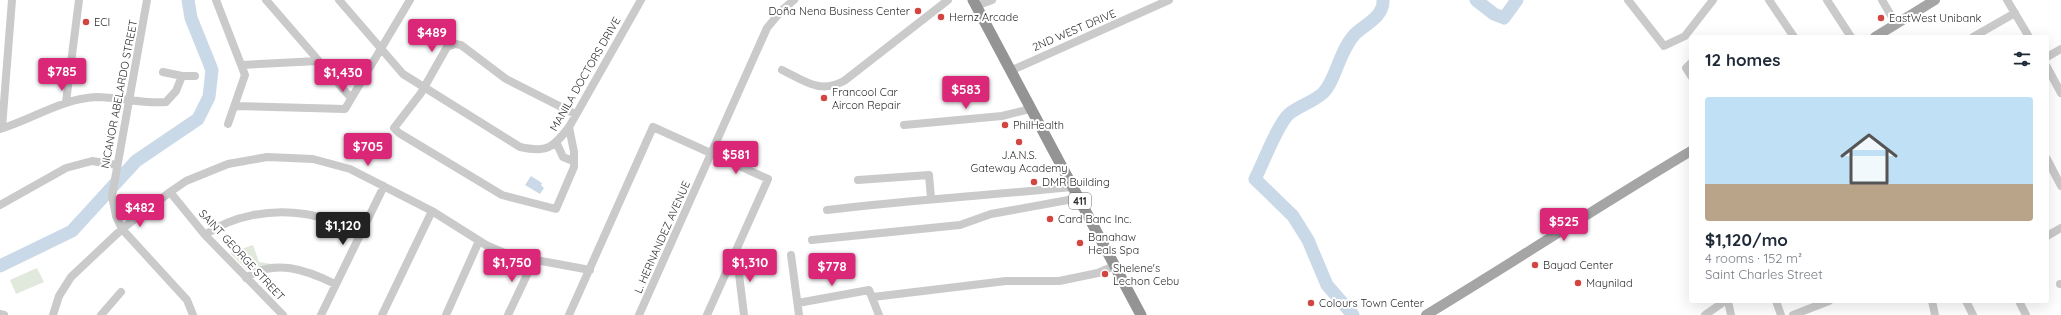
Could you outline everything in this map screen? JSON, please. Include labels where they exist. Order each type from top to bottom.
[{"type":"highway","name":"411","points":[[975,3],[1114,266],[1142,315]]},
{"type":"main road","points":[[1878,35],[1935,0]]},
{"type":"main road","points":[[1426,315],[1622,192],[1689,152]]},
{"type":"street","points":[[12,0],[1,128],[66,102],[96,97],[130,101],[166,102],[176,91],[182,76]]},
{"type":"street","points":[[66,102],[79,0]]},
{"type":"street","name":"NICANOR ABELARDO STREET","points":[[147,0],[112,196],[116,216],[122,229],[187,300],[193,315]]},
{"type":"street","points":[[216,0],[245,75],[228,124]]},
{"type":"street","points":[[266,0],[351,98]]},
{"type":"street","name":"MANILA DOCTORS DRIVE","points":[[339,0],[403,74],[520,147],[533,150],[547,149],[557,144],[569,127],[641,0]]},
{"type":"street","points":[[235,106],[345,109],[410,0]]},
{"type":"street","name":"L. HERNANDEZ AVENUE","points":[[639,315],[767,28],[782,10],[794,0]]},
{"type":"street","points":[[782,70],[814,86],[824,88],[834,86],[844,80],[948,0]]},
{"type":"street","points":[[975,3],[992,0]]},
{"type":"street","name":"2ND WEST DRIVE","points":[[1010,71],[1169,0]]},
{"type":"street","points":[[1628,0],[1664,46],[1686,36],[1714,0]]},
{"type":"street","points":[[1769,0],[1793,35]]},
{"type":"street","points":[[1827,0],[1849,35]]},
{"type":"street","points":[[1882,0],[1896,24]]},
{"type":"street","points":[[2007,0],[2028,35]]},
{"type":"street","points":[[1980,35],[2015,13]]},
{"type":"street","points":[[569,127],[574,152],[574,167],[558,211],[502,196],[399,133],[394,128],[424,88],[447,47],[455,44],[461,46],[506,79],[575,114]]},
{"type":"street","points":[[2049,56],[2061,49]]},
{"type":"street","points":[[242,65],[318,61]]},
{"type":"street","points":[[1689,64],[1686,66],[1686,70],[1689,74]]},
{"type":"street","points":[[2049,71],[2061,93]]},
{"type":"street","points":[[163,72],[182,76],[195,76]]},
{"type":"street","points":[[904,125],[1002,116],[1030,109]]},
{"type":"street","points":[[569,315],[653,127],[768,179],[707,315]]},
{"type":"street","points":[[557,144],[563,157],[573,161]]},
{"type":"street","points":[[53,315],[59,296],[71,277],[122,229],[170,192],[186,181],[228,164],[268,157],[314,159],[350,169],[432,211],[479,241],[509,254],[590,270]]},
{"type":"street","points":[[0,205],[66,168],[92,161],[117,165]]},
{"type":"street","points":[[2049,163],[2061,186]]},
{"type":"street","points":[[858,180],[929,175],[931,198]]},
{"type":"street","points":[[321,315],[384,186]]},
{"type":"street","points":[[827,210],[931,198],[958,198],[1073,187]]},
{"type":"street","name":"SAINT GEORGE STREET","points":[[170,192],[204,235],[283,315]]},
{"type":"street","points":[[812,240],[960,225],[991,214],[1079,198]]},
{"type":"street","points":[[382,315],[432,211]]},
{"type":"street","points":[[204,235],[216,227],[239,217],[272,213],[305,214],[330,221],[361,234]]},
{"type":"street","points":[[2049,235],[2061,228]]},
{"type":"street","points":[[446,315],[479,241]]},
{"type":"street","points":[[791,255],[799,315]]},
{"type":"street","points":[[508,315],[534,260]]},
{"type":"street","points":[[731,263],[739,274],[744,315]]},
{"type":"street","points":[[246,278],[254,272],[277,266],[310,271],[335,284]]},
{"type":"street","points":[[798,303],[871,293],[1006,281],[1059,281],[1098,272],[1114,266]]},
{"type":"street","points":[[101,315],[121,292]]},
{"type":"street","points":[[871,293],[879,315]]},
{"type":"street","points":[[1704,315],[1722,303]]},
{"type":"street","points":[[1728,303],[1731,315]]},
{"type":"street","points":[[1777,303],[1781,315]]},
{"type":"street","points":[[1793,315],[1824,303]]},
{"type":"street","points":[[1932,303],[1935,315]]},
{"type":"street","points":[[1967,303],[1973,315]]},
{"type":"street","points":[[2020,303],[2026,315]]},
{"type":"shaded area","points":[[253,245],[259,262],[272,264],[248,271],[230,253]]},
{"type":"shaded area","points":[[37,268],[44,282],[16,294],[10,280]]},
{"type":"water","points":[[531,176],[542,183],[541,185],[544,188],[540,194],[525,185]]},
{"type":"waterway","points":[[0,266],[72,231],[136,161],[198,119],[209,97],[212,70],[191,18],[188,0]]},
{"type":"waterway","points":[[1353,315],[1327,285],[1308,240],[1293,216],[1255,179],[1284,119],[1293,111],[1323,93],[1331,81],[1341,57],[1350,41],[1355,34],[1377,16],[1383,0]]},
{"type":"waterway","points":[[1476,0],[1494,14],[1504,18],[1517,0]]},
{"type":"place","name":"Doña Nena Business Center","points":[[918,11]]},
{"type":"place","name":"Hernz Arcade","points":[[941,17]]},
{"type":"place","name":"EastWest Unibank","points":[[1881,18]]},
{"type":"place","name":"ECI","points":[[86,22]]},
{"type":"place","name":"Francool Car Aircon Repair","points":[[824,98]]},
{"type":"place","name":"PhilHealth","points":[[1005,125]]},
{"type":"place","name":"J.A.N.S. Gateway Academy","points":[[1019,142]]},
{"type":"place","name":"DMR Building","points":[[1034,182]]},
{"type":"place","name":"Card Banc Inc.","points":[[1050,219]]},
{"type":"place","name":"Banahaw Heals Spa","points":[[1080,243]]},
{"type":"place","name":"Bayad Center","points":[[1535,265]]},
{"type":"place","name":"Shelene's Lechon Cebu","points":[[1105,274]]},
{"type":"place","name":"Maynilad","points":[[1578,283]]},
{"type":"place","name":"Colours Town Center","points":[[1311,303]]}]
